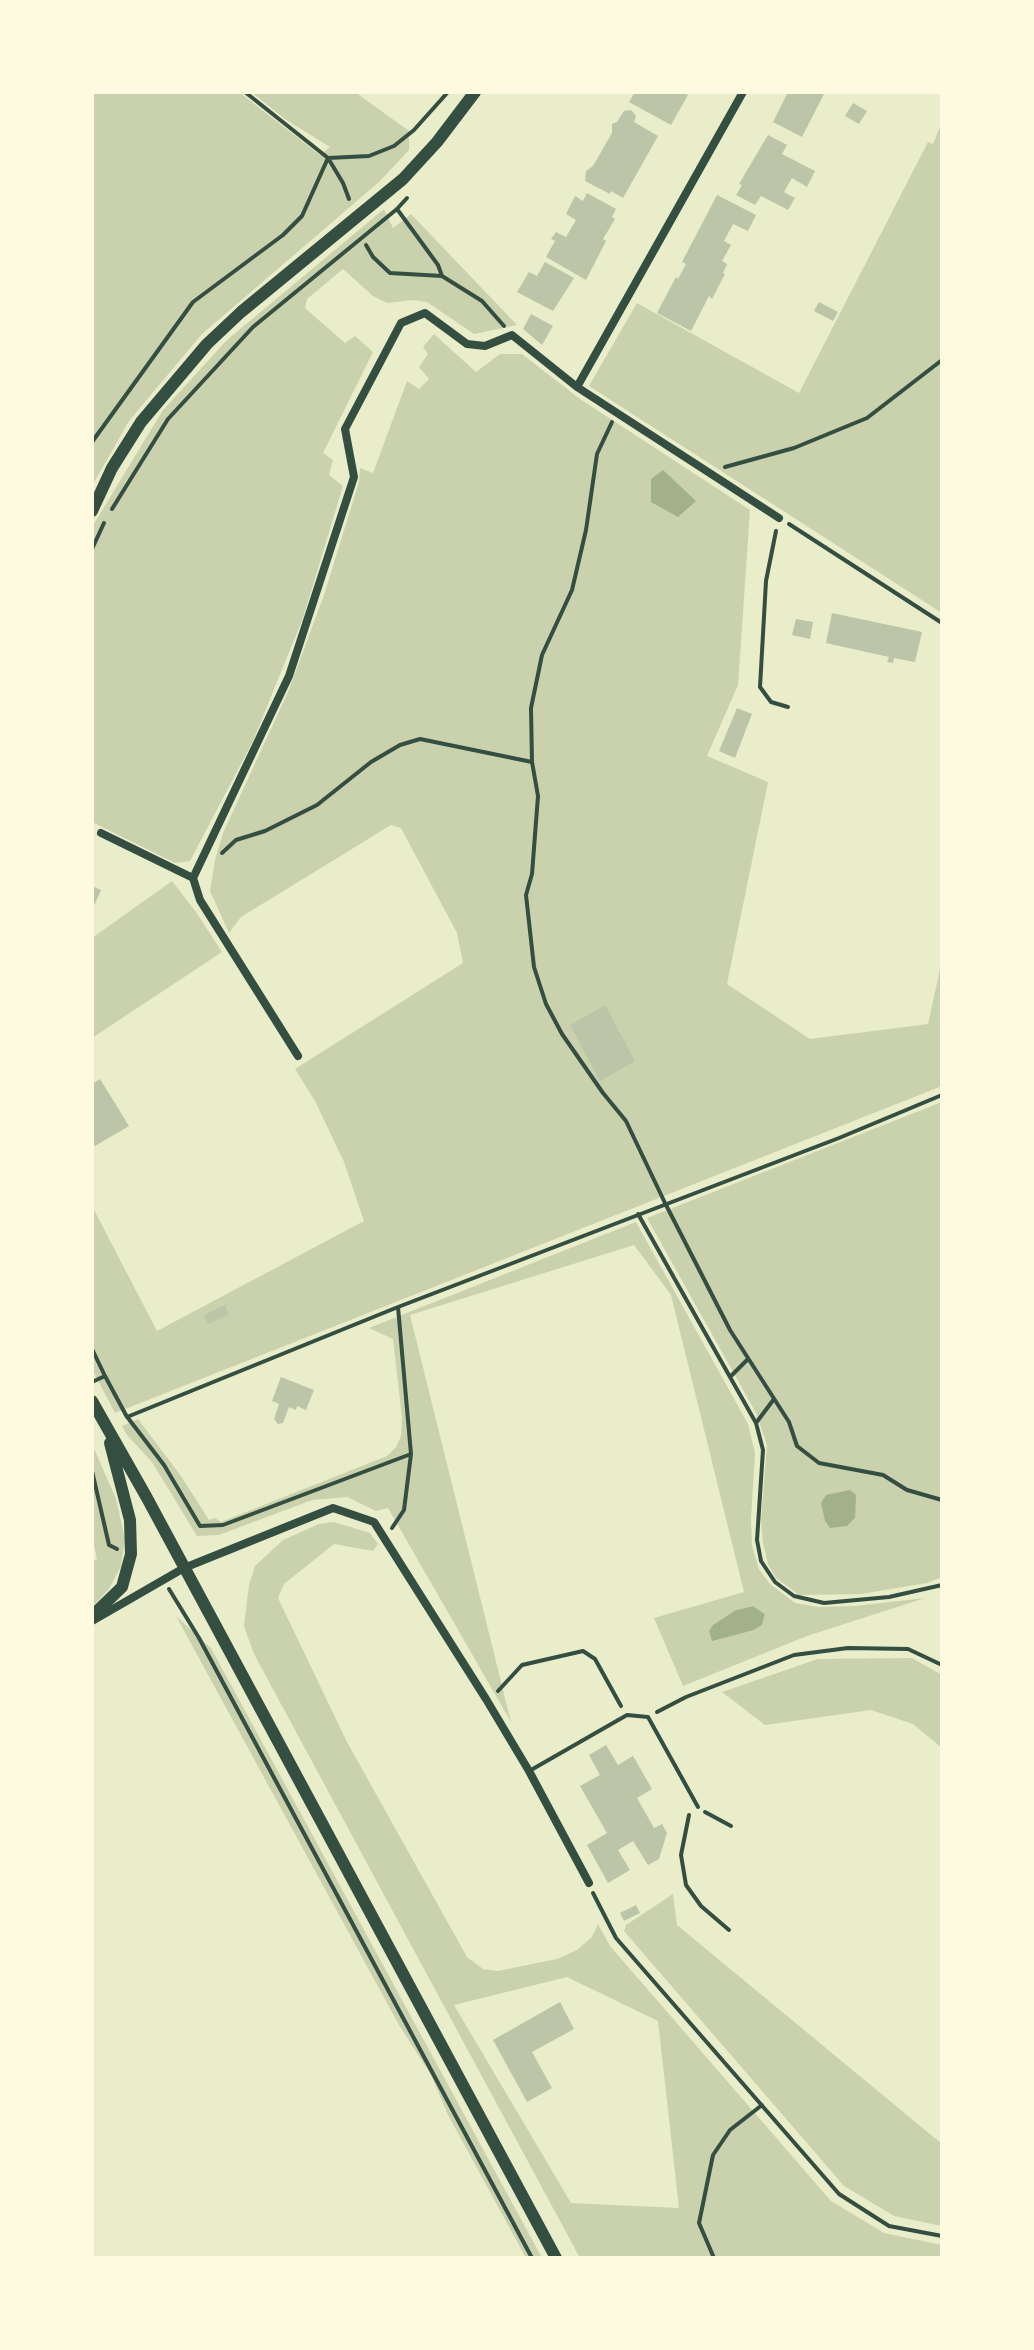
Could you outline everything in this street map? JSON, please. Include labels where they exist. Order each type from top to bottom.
[{"type":"main road","points":[[92,511],[112,468],[141,422],[207,344],[241,312],[403,179],[437,142],[475,92]]},
{"type":"main road","points":[[92,1401],[556,2258]]},
{"type":"main road","points":[[92,1619],[122,1587],[131,1554],[130,1520],[105,1424]]},
{"type":"street","points":[[577,387],[743,92]]},
{"type":"street","points":[[298,1056],[200,900],[193,878],[289,676],[354,477],[345,429],[401,323],[425,313],[467,344],[485,346],[512,335],[577,387],[779,518]]},
{"type":"street","points":[[101,833],[193,878]]},
{"type":"street","points":[[92,1619],[184,1568],[333,1508],[374,1522],[529,1771],[589,1883]]},
{"type":"lane","points":[[529,1771],[627,1715],[648,1717],[696,1805]]},
{"type":"path","points":[[245,92],[328,158],[349,199]]},
{"type":"path","points":[[328,158],[369,156],[394,146],[414,130],[448,92]]},
{"type":"path","points":[[92,442],[193,302],[283,235],[302,216],[328,158]]},
{"type":"path","points":[[92,549],[101,527],[168,419],[253,327],[397,209],[415,188]]},
{"type":"path","points":[[397,209],[438,265],[442,276]]},
{"type":"path","points":[[366,245],[373,257],[390,273],[442,276],[482,301],[512,335]]},
{"type":"path","points":[[708,472],[794,448],[867,418],[942,360]]},
{"type":"path","points":[[616,413],[597,454],[586,530],[572,590],[542,655],[531,708],[532,762],[538,796],[532,874],[526,895],[534,967],[546,1004],[562,1034],[626,1121],[730,1330],[789,1422],[797,1446],[819,1463],[883,1475],[907,1490],[942,1500]]},
{"type":"path","points":[[788,707],[771,702],[760,687],[766,581],[779,518],[942,623]]},
{"type":"path","points":[[215,859],[236,840],[265,831],[317,805],[371,762],[400,745],[420,739],[532,762]]},
{"type":"path","points":[[127,1417],[398,1307],[839,1138],[942,1095]]},
{"type":"path","points":[[638,1214],[756,1423],[763,1450],[757,1513],[758,1550],[767,1572],[785,1591],[803,1600],[824,1603],[917,1593],[942,1585]]},
{"type":"path","points":[[385,1537],[404,1510],[411,1454],[398,1307]]},
{"type":"path","points":[[92,1349],[127,1417],[164,1465],[200,1526],[223,1525],[411,1454]]},
{"type":"path","points":[[730,1377],[748,1359]]},
{"type":"path","points":[[92,1382],[105,1376]]},
{"type":"path","points":[[756,1423],[774,1399]]},
{"type":"path","points":[[92,1471],[109,1545],[131,1554]]},
{"type":"path","points":[[163,1580],[199,1638],[532,2258]]},
{"type":"path","points":[[648,1717],[686,1697],[794,1655],[848,1648],[908,1649],[942,1665]]},
{"type":"path","points":[[486,1699],[504,1686],[522,1665],[583,1651],[595,1659],[627,1715]]},
{"type":"path","points":[[729,1930],[701,1906],[686,1885],[681,1855],[690,1811],[696,1805],[731,1826]]},
{"type":"path","points":[[589,1883],[616,1938],[839,2194],[889,2226],[942,2236]]},
{"type":"path","points":[[714,2258],[699,2223],[713,2155],[730,2130],[762,2105]]},
{"type":"shaded area","points":[[92,92],[239,92],[320,155],[330,147],[285,119],[251,92],[355,92],[409,131],[409,150],[379,182],[202,334],[129,421],[92,486]]},
{"type":"shaded area","points":[[942,122],[942,613],[589,386],[637,303],[799,393],[928,142],[933,144]]},
{"type":"shaded area","points":[[384,209],[393,228],[411,214],[517,325],[474,334],[427,302],[387,303],[373,296],[343,269],[307,299],[305,308],[345,343],[355,336],[373,352],[323,453],[333,460],[329,475],[343,486],[303,618],[253,741],[190,861],[175,863],[92,822],[92,527],[163,410],[227,340]]},
{"type":"shaded area","points":[[434,334],[476,372],[500,354],[522,354],[580,399],[750,510],[738,685],[707,756],[768,782],[727,984],[810,1039],[928,1024],[942,960],[942,1086],[115,1413],[92,1369],[92,1206],[157,1331],[364,1221],[344,1162],[315,1101],[295,1069],[463,963],[457,933],[401,828],[391,825],[241,917],[229,933],[210,891],[223,833],[288,692],[324,595],[359,482],[360,468],[373,473],[407,381],[419,389],[429,379],[419,367],[428,354],[423,347]]},
{"type":"shaded area","points":[[663,470],[696,501],[678,517],[651,502],[651,479]]},
{"type":"shaded area","points":[[172,881],[222,952],[92,1038],[92,938]]},
{"type":"shaded area","points":[[942,1102],[942,1577],[927,1583],[861,1594],[799,1595],[776,1578],[768,1564],[763,1543],[761,1520],[767,1445],[756,1413],[647,1218]]},
{"type":"shaded area","points":[[636,1222],[748,1424],[755,1453],[752,1546],[759,1569],[770,1584],[795,1603],[818,1607],[925,1598],[807,1636],[683,1686],[654,1618],[744,1592],[671,1295],[634,1245],[410,1315],[511,1722],[388,1508],[376,1511],[347,1497],[312,1500],[219,1535],[197,1536],[152,1462],[122,1426],[138,1419],[209,1520],[215,1518],[221,1522],[387,1456],[396,1447],[401,1436],[402,1418],[393,1339],[369,1328]],"holes":[[[753,1606],[765,1614],[762,1625],[754,1630],[736,1610]]]},
{"type":"shaded area","points":[[92,1444],[116,1499],[125,1539],[121,1566],[109,1589],[92,1607],[92,1562],[97,1559],[92,1537]]},
{"type":"shaded area","points":[[850,1490],[856,1495],[855,1518],[847,1526],[830,1528],[821,1503],[826,1495]]},
{"type":"shaded area","points":[[334,1522],[370,1533],[378,1544],[373,1551],[334,1544],[284,1584],[278,1598],[347,1742],[467,1957],[483,1969],[498,1971],[557,1959],[577,1950],[592,1937],[598,1924],[610,1946],[831,2201],[884,2233],[942,2245],[942,2258],[580,2258],[254,1654],[244,1626],[249,1585],[255,1566],[283,1540],[319,1524]],"holes":[[[567,1977],[658,2021],[679,2208],[571,2203],[454,2005]]]},
{"type":"shaded area","points":[[753,1606],[765,1614],[762,1625],[712,1641],[709,1631],[713,1625],[736,1610]]},
{"type":"shaded area","points":[[176,1616],[211,1648],[542,2258],[526,2258],[448,2115],[431,2075],[399,2025]]},
{"type":"shaded area","points":[[912,1658],[942,1675],[942,1748],[913,1724],[871,1710],[765,1725],[722,1692],[818,1659]]},
{"type":"shaded area","points":[[673,1894],[677,1925],[942,2144],[942,2226],[894,2216],[844,2186],[624,1931],[626,1925]]},
{"type":"building","points":[[635,92],[682,92],[688,95],[671,125],[629,102]]},
{"type":"building","points":[[788,92],[824,94],[802,137],[773,122]]},
{"type":"building","points":[[853,103],[867,111],[859,124],[845,116]]},
{"type":"building","points":[[631,110],[636,116],[634,122],[658,136],[623,198],[585,181],[586,171],[593,166],[612,133],[612,124],[624,111]]},
{"type":"building","points":[[768,135],[787,145],[782,154],[815,171],[807,187],[792,178],[784,192],[795,198],[788,210],[761,196],[755,205],[736,195],[742,185],[739,184]]},
{"type":"building","points":[[587,193],[616,209],[612,217],[615,219],[603,239],[606,241],[586,280],[546,257],[555,241],[551,239],[556,232],[566,237],[576,220],[566,214],[575,196],[583,201]]},
{"type":"building","points":[[717,195],[756,215],[748,231],[733,224],[724,241],[731,245],[722,261],[727,264],[725,274],[712,299],[709,296],[691,331],[657,313],[686,264],[682,262]]},
{"type":"building","points":[[545,262],[574,278],[553,311],[517,292],[529,272],[537,276]]},
{"type":"building","points":[[819,302],[838,312],[833,321],[814,311]]},
{"type":"building","points":[[531,314],[553,326],[542,345],[523,329]]},
{"type":"building","points":[[832,613],[922,632],[915,662],[894,658],[893,663],[887,662],[889,657],[826,643]]},
{"type":"building","points":[[796,619],[813,622],[810,639],[792,635]]},
{"type":"building","points":[[737,708],[752,714],[735,758],[719,751]]},
{"type":"building","points":[[92,886],[101,890],[95,904],[92,903]]},
{"type":"building","points":[[605,1005],[635,1061],[600,1081],[570,1025]]},
{"type":"building","points":[[100,1079],[129,1126],[95,1146],[92,1142],[92,1084]]},
{"type":"building","points":[[225,1305],[229,1314],[208,1324],[204,1315]]},
{"type":"building","points":[[281,1377],[314,1390],[306,1410],[289,1407],[283,1423],[278,1424],[274,1419],[279,1404],[272,1401]]},
{"type":"building","points":[[606,1745],[618,1765],[633,1756],[652,1789],[637,1798],[654,1828],[662,1824],[667,1833],[659,1859],[648,1865],[633,1841],[618,1850],[630,1870],[608,1883],[587,1845],[607,1833],[580,1786],[600,1775],[589,1755]]},
{"type":"building","points":[[636,1905],[640,1913],[624,1921],[620,1913]]},
{"type":"building","points":[[560,2002],[574,2029],[532,2052],[552,2088],[527,2102],[493,2040]]}]
